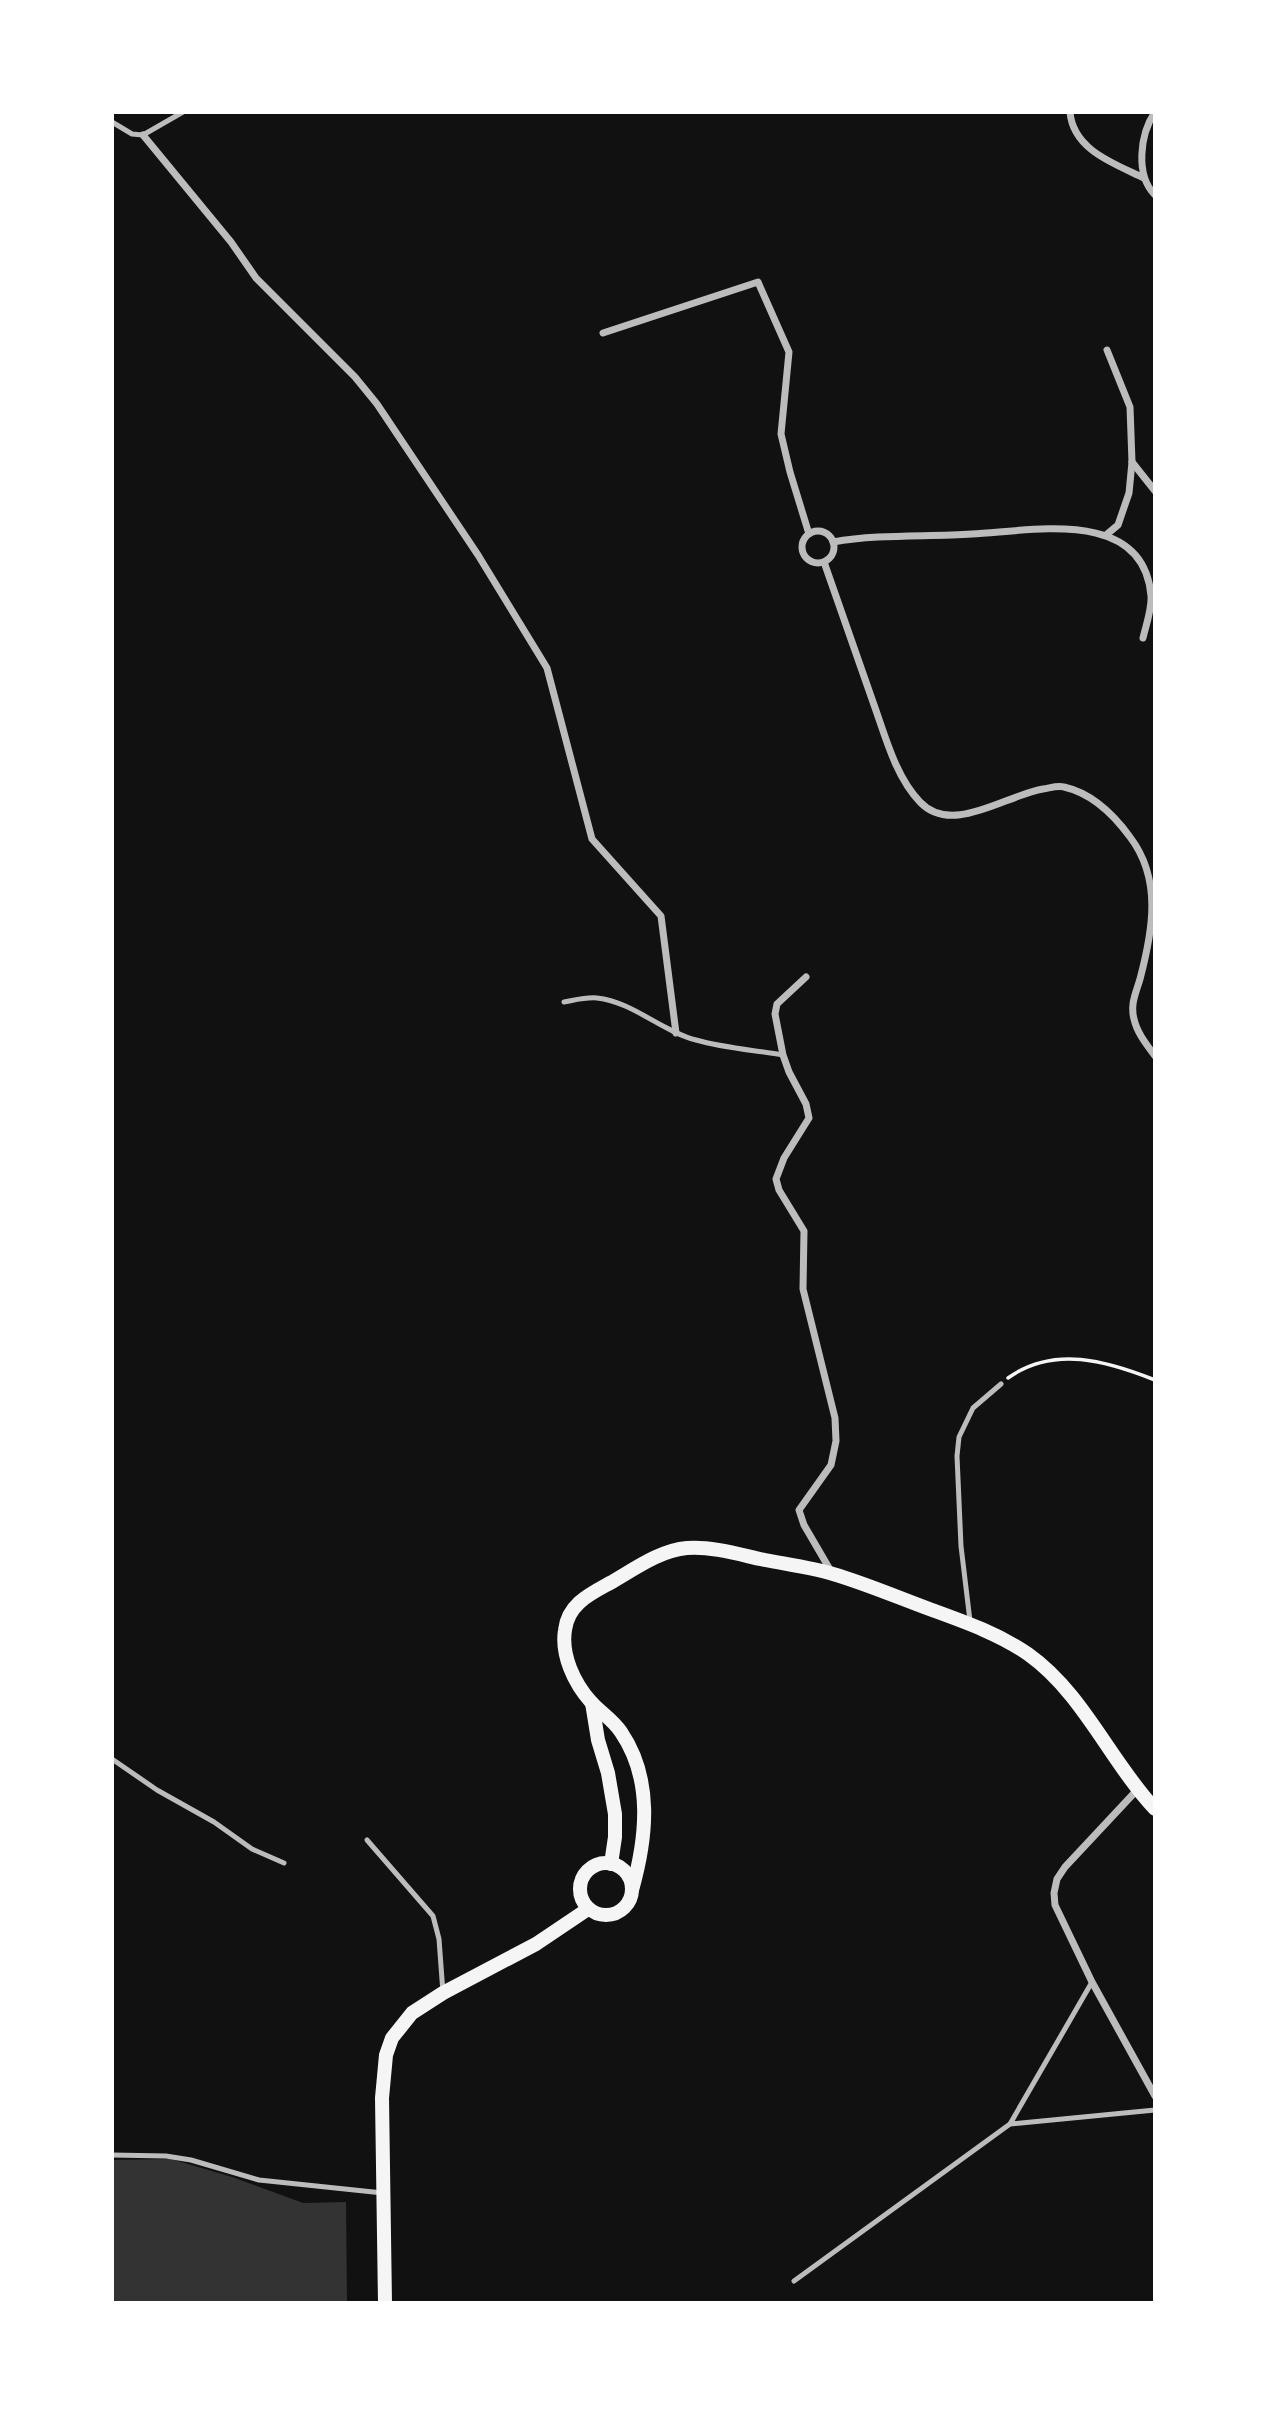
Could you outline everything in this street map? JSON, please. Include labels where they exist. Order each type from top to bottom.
[{"type":"main road","points":[[632,1889],[626,1873],[611,1864],[594,1866],[582,1877],[580,1894],[588,1909],[601,1915],[616,1913],[627,1904],[632,1889],[641,1859],[645,1826],[641,1781],[626,1740],[619,1728],[580,1688],[564,1650],[564,1631],[569,1614],[577,1603],[673,1551],[695,1548],[832,1574],[971,1624],[1008,1641],[1031,1656],[1051,1675],[1098,1732],[1137,1790],[1155,1809]]},
{"type":"main road","points":[[592,1703],[615,1814],[611,1864]]},
{"type":"main road","points":[[385,2303],[382,2098],[386,2055],[393,2038],[405,2020],[443,1993],[536,1944],[588,1909]]},
{"type":"street","points":[[1070,112],[1074,128],[1088,147],[1105,159],[1144,178]]},
{"type":"street","points":[[1155,112],[1143,139],[1144,178],[1155,195]]},
{"type":"street","points":[[143,135],[231,242],[256,278],[355,377],[377,404],[478,555],[547,668],[592,839],[661,916],[676,1033]]},
{"type":"street","points":[[603,333],[758,282],[789,352],[781,434],[809,534]]},
{"type":"street","points":[[1106,535],[1118,525],[1129,493],[1132,462],[1130,407],[1107,350]]},
{"type":"street","points":[[1132,462],[1155,491]]},
{"type":"street","points":[[833,542],[1073,529],[1106,535],[1121,541],[1132,551],[1147,576],[1151,597],[1143,638]]},
{"type":"street","points":[[821,531],[829,535],[833,542],[833,555],[824,562],[811,562],[803,553],[802,544],[809,534],[821,531]]},
{"type":"street","points":[[824,562],[888,743],[905,782],[920,803],[939,815],[954,817],[1032,791],[1061,786],[1084,793],[1104,809],[1144,857],[1151,878],[1151,921],[1140,979],[1132,1002],[1133,1019],[1141,1037],[1155,1056]]},
{"type":"street","points":[[806,977],[777,1004],[775,1014],[783,1055],[806,1104],[809,1118],[783,1158],[776,1180],[779,1191],[804,1231],[803,1289],[835,1418],[836,1441],[831,1465],[800,1507],[799,1514],[832,1574]]},
{"type":"street","points":[[1137,1790],[1066,1867],[1057,1879],[1054,1893],[1055,1905],[1092,1982],[1155,2096]]},
{"type":"lane","points":[[112,122],[132,134],[143,135],[183,112]]},
{"type":"lane","points":[[564,1002],[596,998],[613,1002],[629,1007],[660,1027],[696,1040],[783,1055]]},
{"type":"lane","points":[[971,1624],[961,1546],[957,1456],[959,1437],[973,1408],[1001,1384]]},
{"type":"lane","points":[[112,1759],[158,1790],[214,1822],[252,1849],[284,1863]]},
{"type":"lane","points":[[367,1840],[433,1916],[439,1939],[443,1993]]},
{"type":"lane","points":[[794,2281],[1010,2124],[1092,1982]]},
{"type":"lane","points":[[1010,2124],[1155,2110]]},
{"type":"lane","points":[[112,2155],[166,2156],[191,2160],[259,2180],[383,2193]]},
{"type":"path","points":[[1001,1384],[1022,1370],[1049,1361],[1078,1357],[1155,1380]]},
{"type":"shaded area","points":[[171,2159],[232,2177],[303,2203],[346,2202],[347,2303],[112,2303],[112,2160]]}]
